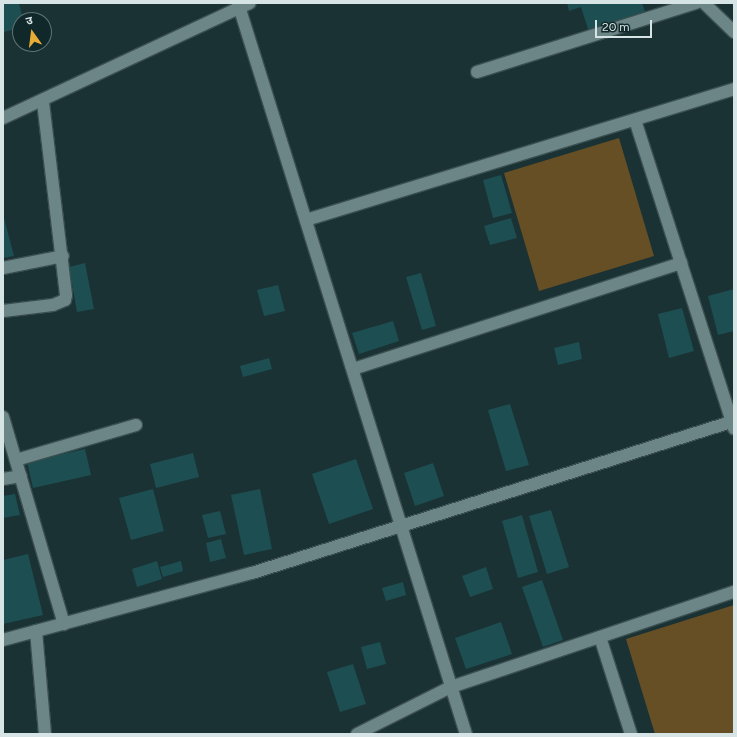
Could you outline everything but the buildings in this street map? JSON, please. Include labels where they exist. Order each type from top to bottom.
[{"type":"street","points":[[478,72],[696,3]]},
{"type":"street","points":[[704,3],[734,32]]},
{"type":"street","points":[[3,118],[43,102],[243,5],[306,220],[466,734]]},
{"type":"street","points":[[306,220],[734,89]]},
{"type":"street","points":[[3,311],[53,305],[65,300],[63,256],[43,102]]},
{"type":"street","points":[[3,640],[252,573],[733,424],[635,120]]},
{"type":"street","points":[[3,268],[63,256]]},
{"type":"street","points":[[353,369],[681,264]]},
{"type":"street","points":[[3,417],[64,624]]},
{"type":"street","points":[[16,460],[136,425]]},
{"type":"street","points":[[3,479],[20,476]]},
{"type":"street","points":[[357,734],[451,687],[734,592]]},
{"type":"street","points":[[36,631],[45,734]]},
{"type":"street","points":[[600,637],[631,734]]},
{"type":"shaded area","points":[[619,138],[654,256],[539,291],[504,173]]},
{"type":"shaded area","points":[[734,605],[734,734],[655,734],[626,639]]}]
